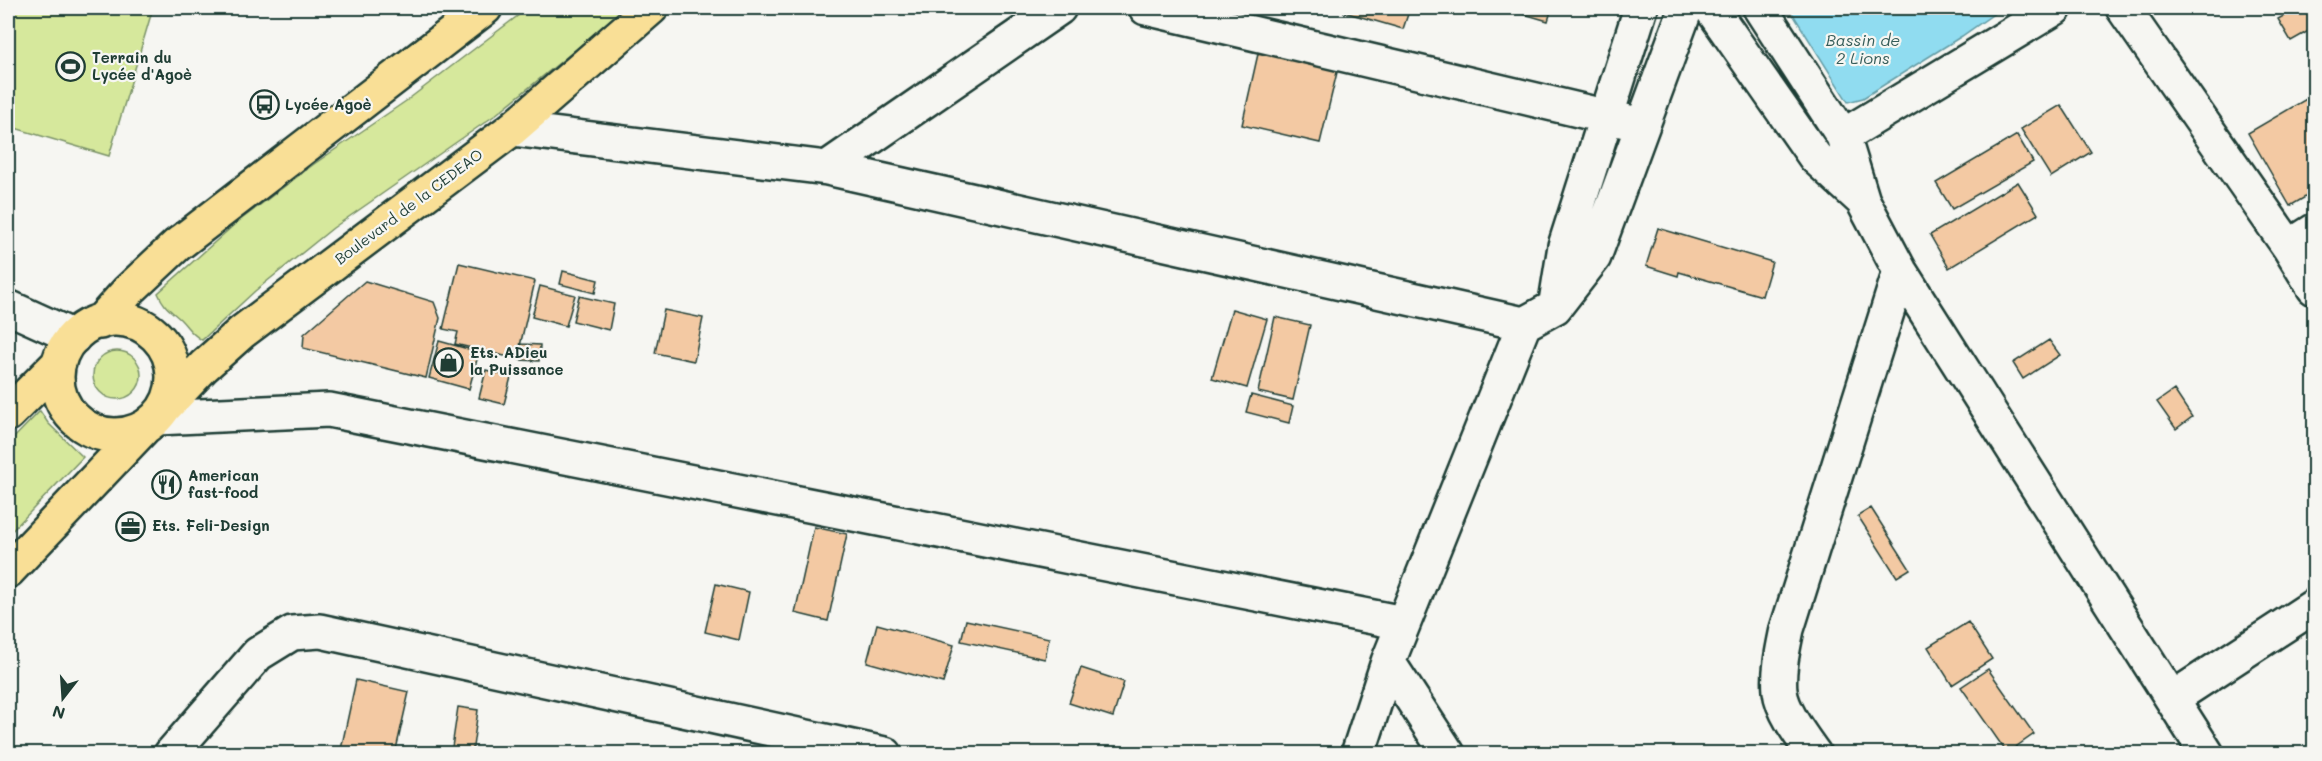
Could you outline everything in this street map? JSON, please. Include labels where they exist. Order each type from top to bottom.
[{"type":"main road","points":[[8,414],[77,340],[177,245],[485,8]]},
{"type":"main road","name":"Boulevard de la CEDEAO","points":[[8,571],[204,366],[242,332],[512,129],[651,8]]},
{"type":"main road","points":[[114,320],[130,321],[156,336],[171,362],[173,377],[172,392],[156,417],[131,433],[116,435],[87,428],[75,418],[65,407],[57,378],[77,340],[114,320]]},
{"type":"street","points":[[827,168],[1059,8]]},
{"type":"street","points":[[1146,8],[1642,125]]},
{"type":"street","points":[[1556,307],[1565,246],[1641,8]]},
{"type":"street","points":[[1358,753],[1403,623],[1524,324],[1556,307],[1594,257],[1686,8]]},
{"type":"street","points":[[1711,8],[1815,157],[1863,201]]},
{"type":"street","points":[[1760,8],[1843,136],[1863,201],[1900,271],[2207,753]]},
{"type":"street","points":[[1843,136],[2055,8]]},
{"type":"street","points":[[2123,8],[2302,239],[2314,288]]},
{"type":"street","points":[[512,129],[827,168],[1524,324]]},
{"type":"street","points":[[1814,753],[1793,723],[1780,693],[1781,660],[1787,629],[1900,271]]},
{"type":"street","points":[[8,307],[77,340]]},
{"type":"street","points":[[156,417],[329,410],[1403,623]]},
{"type":"street","points":[[2173,698],[2314,606]]},
{"type":"street","points":[[171,753],[258,654],[292,633],[320,631],[865,751]]},
{"type":"street","points":[[1388,662],[1448,753]]},
{"type":"green space","name":"Terrain du Lycée d'Agoè","points":[[8,8],[153,8],[109,156],[8,126]]},
{"type":"green space","points":[[528,8],[627,8],[494,116],[333,228],[255,291],[202,340],[165,305],[158,293],[235,224],[314,164],[406,101]]},
{"type":"green space","points":[[117,351],[134,358],[141,375],[134,392],[117,399],[100,392],[93,375],[100,358]]},
{"type":"green space","points":[[40,411],[48,423],[83,457],[8,535],[8,444]]},
{"type":"water","name":"Bassin de 2 Lions","points":[[1789,8],[2002,8],[1863,98],[1848,102]]},
{"type":"building","points":[[1345,8],[1410,8],[1403,29],[1344,12]]},
{"type":"building","points":[[1503,8],[1552,8],[1548,21]]},
{"type":"building","points":[[2298,8],[2314,8],[2314,28],[2291,41],[2278,19]]},
{"type":"building","points":[[1260,45],[1339,64],[1320,143],[1242,125]]},
{"type":"building","points":[[2308,98],[2314,109],[2314,192],[2290,206],[2248,133]]},
{"type":"building","points":[[2061,105],[2091,152],[2051,177],[2021,129]]},
{"type":"building","points":[[2017,135],[2033,162],[1952,209],[1936,183]]},
{"type":"building","points":[[2018,182],[2038,214],[1949,268],[1930,235]]},
{"type":"building","points":[[1658,228],[1772,262],[1762,296],[1679,272],[1678,276],[1646,266]]},
{"type":"building","points":[[459,263],[535,281],[517,359],[455,344],[458,332],[443,329]]},
{"type":"building","points":[[563,271],[598,280],[595,293],[560,284]]},
{"type":"building","points":[[365,281],[434,302],[440,318],[426,378],[303,348],[304,334]]},
{"type":"building","points":[[540,286],[575,295],[566,326],[532,317]]},
{"type":"building","points":[[579,296],[614,304],[609,330],[573,321]]},
{"type":"building","points":[[1232,309],[1267,319],[1247,388],[1212,378]]},
{"type":"building","points":[[664,310],[703,318],[694,361],[655,353]]},
{"type":"building","points":[[1275,317],[1310,325],[1293,400],[1258,392]]},
{"type":"building","points":[[2049,340],[2060,355],[2023,379],[2013,363]]},
{"type":"building","points":[[439,341],[479,352],[469,389],[429,378]]},
{"type":"building","points":[[521,344],[540,345],[539,361],[520,360]]},
{"type":"building","points":[[486,370],[511,377],[504,404],[479,398]]},
{"type":"building","points":[[2174,390],[2192,417],[2176,429],[2157,402]]},
{"type":"building","points":[[1251,395],[1293,406],[1289,423],[1246,412]]},
{"type":"building","points":[[1871,508],[1910,569],[1897,577],[1858,516]]},
{"type":"building","points":[[814,527],[847,534],[828,621],[795,613]]},
{"type":"building","points":[[716,584],[749,592],[739,640],[705,632]]},
{"type":"building","points":[[966,620],[1049,638],[1045,659],[961,641]]},
{"type":"building","points":[[1968,622],[1992,659],[1952,685],[1928,647]]},
{"type":"building","points":[[877,624],[954,645],[943,683],[867,662]]},
{"type":"building","points":[[1081,668],[1124,682],[1113,717],[1069,703]]},
{"type":"building","points":[[1988,669],[2034,734],[2007,753],[1961,687]]},
{"type":"building","points":[[356,680],[409,692],[395,754],[340,754]]},
{"type":"building","points":[[458,707],[478,710],[472,754],[451,754]]},
{"type":"place","name":"Terrain du Lycée d'Agoè","points":[[71,67]]},
{"type":"place","name":"Lycée Agoè","points":[[264,105]]},
{"type":"place","name":"Ets. ADieu la Puissance","points":[[449,362]]},
{"type":"place","name":"American fast-food","points":[[167,485]]},
{"type":"place","name":"Ets. Feli-Design","points":[[131,526]]}]
